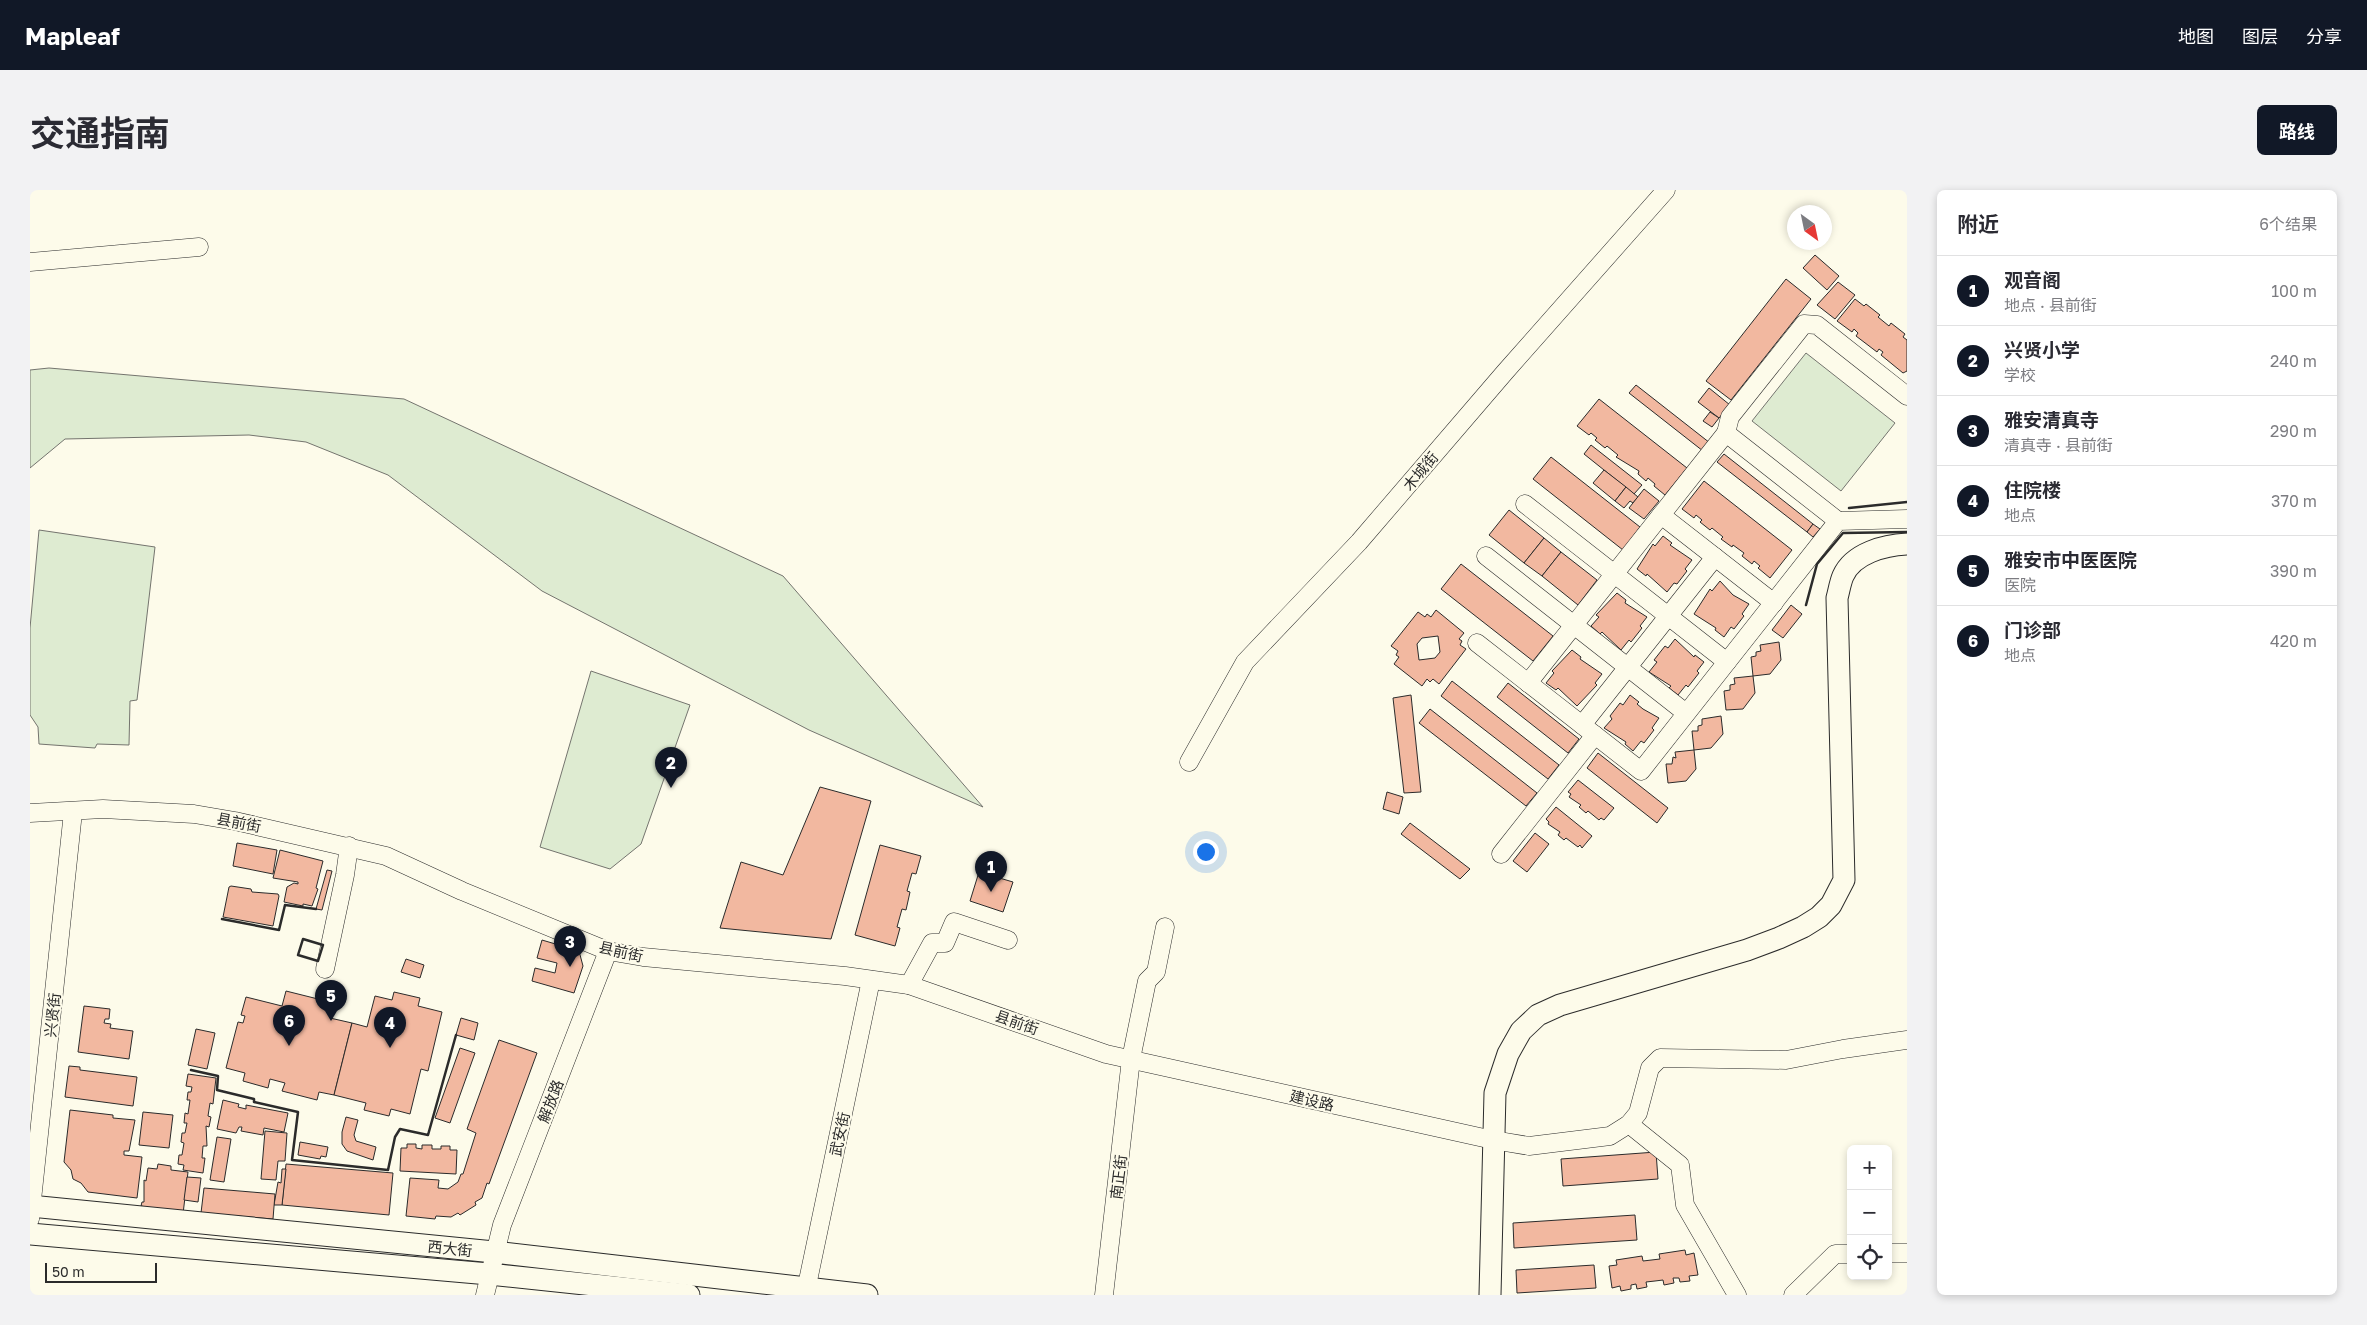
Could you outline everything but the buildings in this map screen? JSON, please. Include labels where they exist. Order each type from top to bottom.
[{"type":"main road","points":[[1490,1295],[1495,1093],[1508,1054],[1521,1030],[1538,1014],[1592,994],[1755,947],[1803,927],[1831,905],[1844,880],[1837,598],[1844,574],[1854,564],[1878,548],[1907,544]]},
{"type":"main road","name":"西大街","points":[[31,1210],[494,1252],[806,1291],[867,1295]]},
{"type":"main road","name":"西大街","points":[[30,1234],[490,1274],[689,1295]]},
{"type":"street","name":"木城街","points":[[1189,762],[1245,662],[1359,542],[1511,365],[1666,190]]},
{"type":"street","points":[[30,262],[199,247]]},
{"type":"street","points":[[1528,683],[1726,433],[1730,417],[1804,324],[1817,325],[1907,396]]},
{"type":"street","points":[[1726,433],[1838,521],[1907,519]]},
{"type":"street","points":[[1525,504],[1727,662]]},
{"type":"street","points":[[1661,515],[1774,603]]},
{"type":"street","points":[[1477,643],[1641,771],[1838,521]]},
{"type":"street","points":[[1486,556],[1686,713]]},
{"type":"street","points":[[1501,854],[1588,730],[1628,667],[1715,557]]},
{"type":"street","name":"县前街","points":[[30,813],[103,809],[194,814],[349,846],[386,856],[462,891],[608,951],[643,957],[909,985],[1106,1054],[1131,1059]]},
{"type":"street","name":"兴贤街","points":[[31,1210],[73,812]]},
{"type":"street","points":[[325,969],[349,846]]},
{"type":"street","points":[[909,985],[932,943],[945,943],[954,922],[1008,940]]},
{"type":"street","name":"南正街","points":[[1104,1295],[1131,1059],[1147,981],[1156,972],[1165,927]]},
{"type":"street","name":"解放路","points":[[485,1295],[502,1225],[608,951]]},
{"type":"street","name":"武安街","points":[[806,1291],[871,980]]},
{"type":"street","points":[[1737,1295],[1685,1205],[1680,1165],[1629,1124],[1638,1113],[1650,1068],[1660,1058],[1786,1060],[1843,1049],[1907,1040]]},
{"type":"street","name":"建设路","points":[[1131,1059],[1493,1140],[1529,1146],[1610,1136],[1629,1124]]},
{"type":"street","points":[[1892,1254],[1907,1253]]},
{"type":"street","points":[[1793,1295],[1835,1254],[1847,1254]]},
{"type":"green space","points":[[1806,353],[1895,423],[1841,491],[1752,421]]},
{"type":"green space","points":[[49,368],[404,399],[783,576],[983,807],[809,730],[542,591],[388,475],[306,442],[249,435],[65,439],[30,468],[30,370]]},
{"type":"green space","points":[[39,530],[155,547],[137,700],[130,701],[129,745],[97,744],[95,748],[39,744],[38,727],[30,715],[30,628]]},
{"type":"green space","points":[[591,671],[690,705],[641,844],[610,869],[540,847]]},
{"type":"wall","points":[[1849,508],[1907,502]]},
{"type":"wall","points":[[1806,605],[1817,564],[1843,533],[1907,532]]},
{"type":"wall","points":[[222,919],[279,930],[285,905],[316,909]]},
{"type":"wall","points":[[303,939],[323,945],[318,961],[298,955],[303,939]]},
{"type":"wall","points":[[191,1070],[218,1076],[217,1090],[254,1099],[254,1102],[298,1112],[292,1160],[388,1170],[395,1137],[400,1129],[428,1135],[456,1035]]},
{"type":"place","name":"兴贤小学","points":[[671,788]]},
{"type":"place","name":"观音阁","points":[[991,892]]},
{"type":"place","name":"雅安清真寺","points":[[570,967]]},
{"type":"place","name":"雅安市中医医院","points":[[331,1021]]},
{"type":"place","name":"门诊部","points":[[289,1046]]},
{"type":"place","name":"住院楼","points":[[390,1048]]}]
